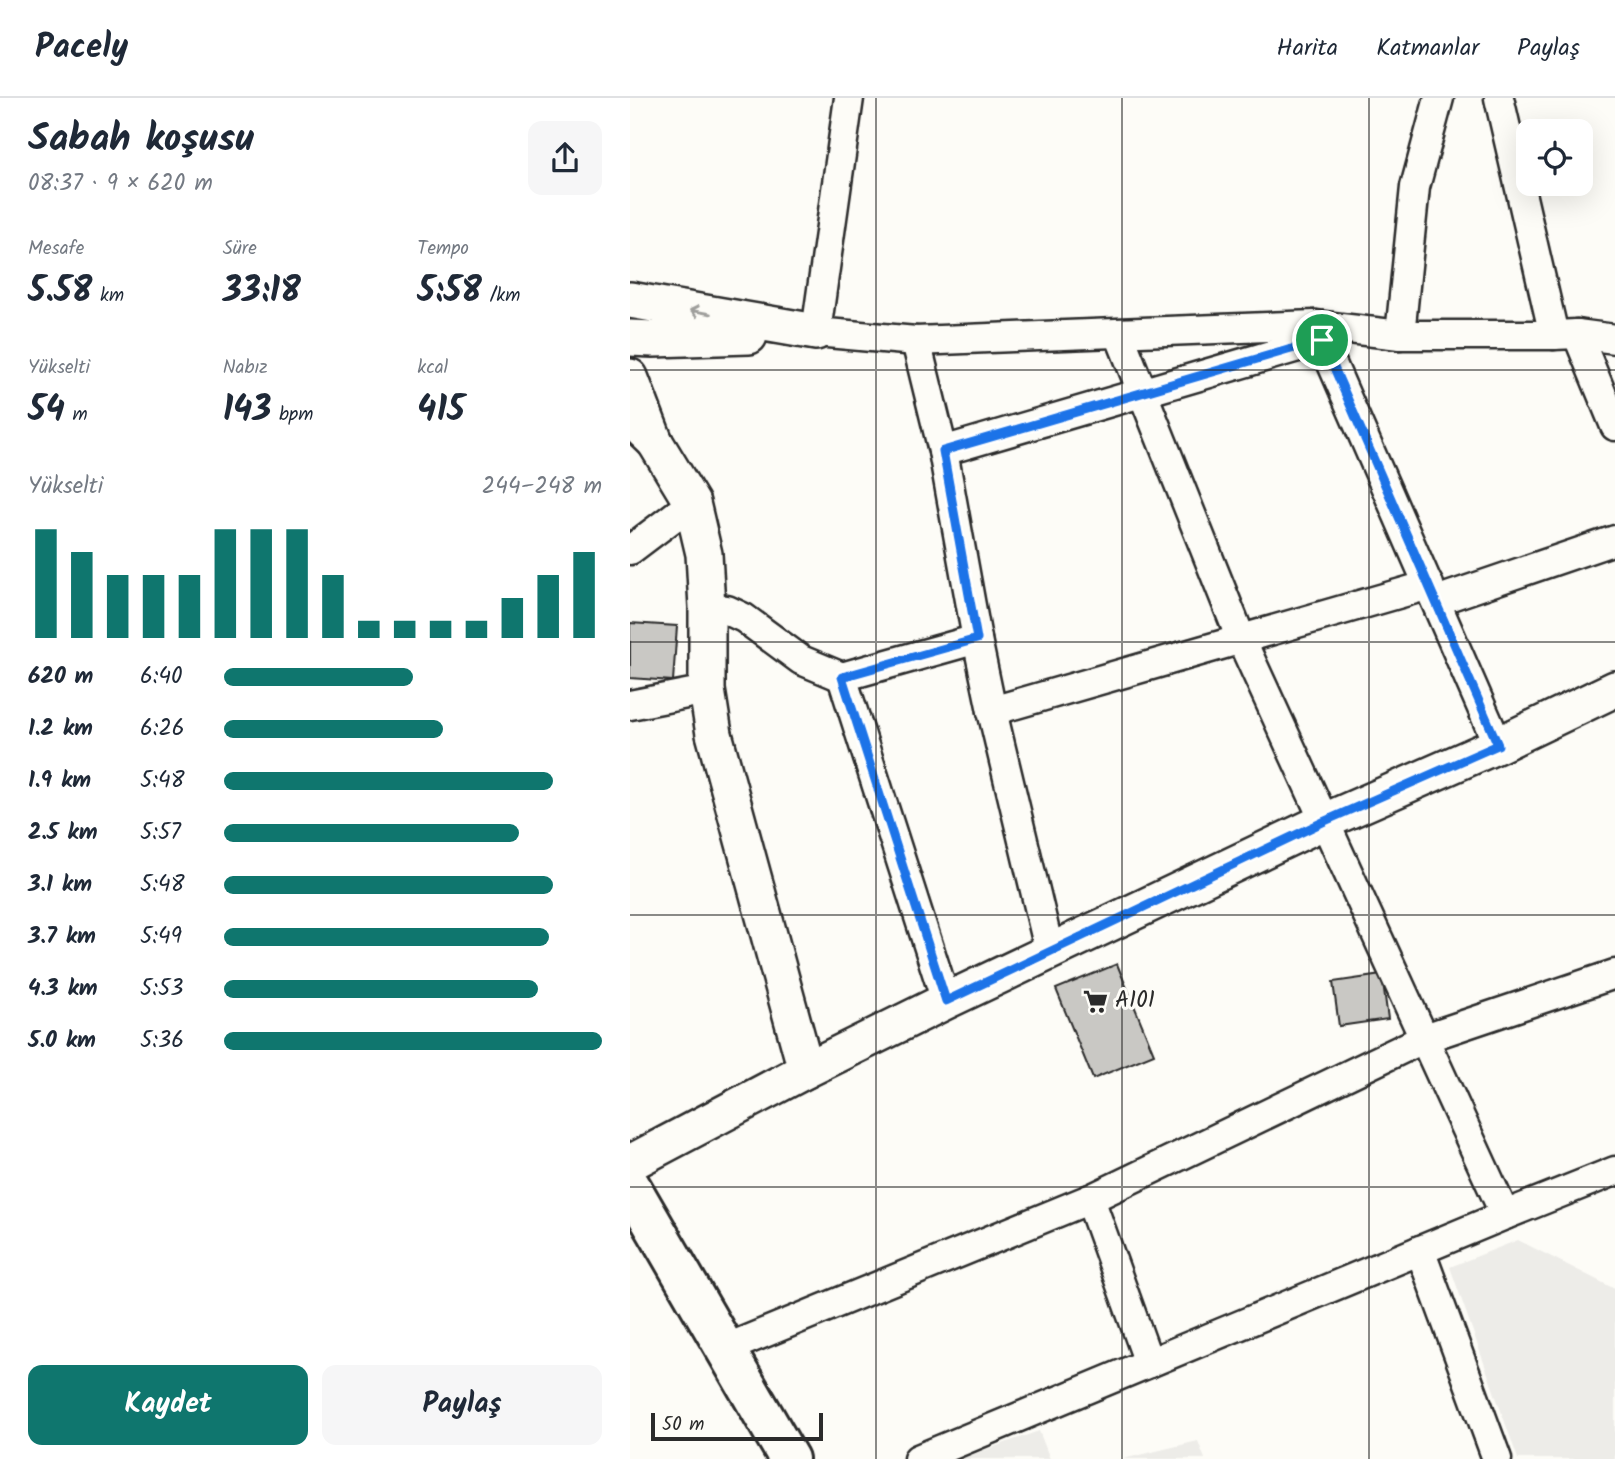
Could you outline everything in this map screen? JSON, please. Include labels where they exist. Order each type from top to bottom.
[{"type":"main road","points":[[630,1185],[789,1459]]},
{"type":"street","points":[[816,332],[849,98]]},
{"type":"street","points":[[1400,335],[1415,187],[1439,98]]},
{"type":"street","points":[[1499,98],[1566,335],[1615,426]]},
{"type":"street","points":[[630,300],[816,332],[916,341],[1119,334],[1319,333],[1566,335],[1615,339]]},
{"type":"street","points":[[630,338],[816,332]]},
{"type":"street","points":[[943,451],[1142,392],[1319,333]]},
{"type":"street","points":[[1319,333],[1498,745]]},
{"type":"street","points":[[1119,334],[1241,639],[1505,1215]]},
{"type":"street","points":[[916,341],[943,451],[992,711],[1050,953]]},
{"type":"street","points":[[630,377],[655,442],[692,503],[704,554],[707,690],[714,734],[806,1070]]},
{"type":"street","points":[[630,418],[655,442]]},
{"type":"street","points":[[630,550],[692,503]]},
{"type":"street","points":[[992,711],[1241,639],[1432,593],[1615,540]]},
{"type":"street","points":[[707,607],[727,610],[744,618],[801,660],[842,677],[977,639]]},
{"type":"street","points":[[842,677],[946,1001]]},
{"type":"street","points":[[630,1163],[806,1070],[946,1001],[1325,821],[1498,745],[1615,689]]},
{"type":"street","points":[[630,705],[707,690]]},
{"type":"street","points":[[725,1349],[1090,1199],[1425,1038],[1615,974]]},
{"type":"street","points":[[918,1459],[1615,1171]]},
{"type":"street","points":[[1090,1199],[1149,1363]]},
{"type":"street","points":[[1420,1250],[1497,1459]]},
{"type":"shaded area","points":[[1518,1240],[1615,1289],[1615,1459],[1518,1459],[1450,1267]]},
{"type":"shaded area","points":[[1039,1431],[1050,1459],[960,1459]]},
{"type":"shaded area","points":[[1198,1441],[1205,1459],[1123,1459]]},
{"type":"building","points":[[630,623],[677,626],[673,681],[630,678]]},
{"type":"building","points":[[1117,964],[1154,1054],[1093,1079],[1056,989]]},
{"type":"building","points":[[1382,975],[1388,1019],[1339,1026],[1333,982]]},
{"type":"place","name":"A101","points":[[1095,1001]]},
{"type":"route","points":[[1322,340],[1498,745],[1325,821],[946,1001],[842,677],[977,639],[943,451],[1322,340]]}]
